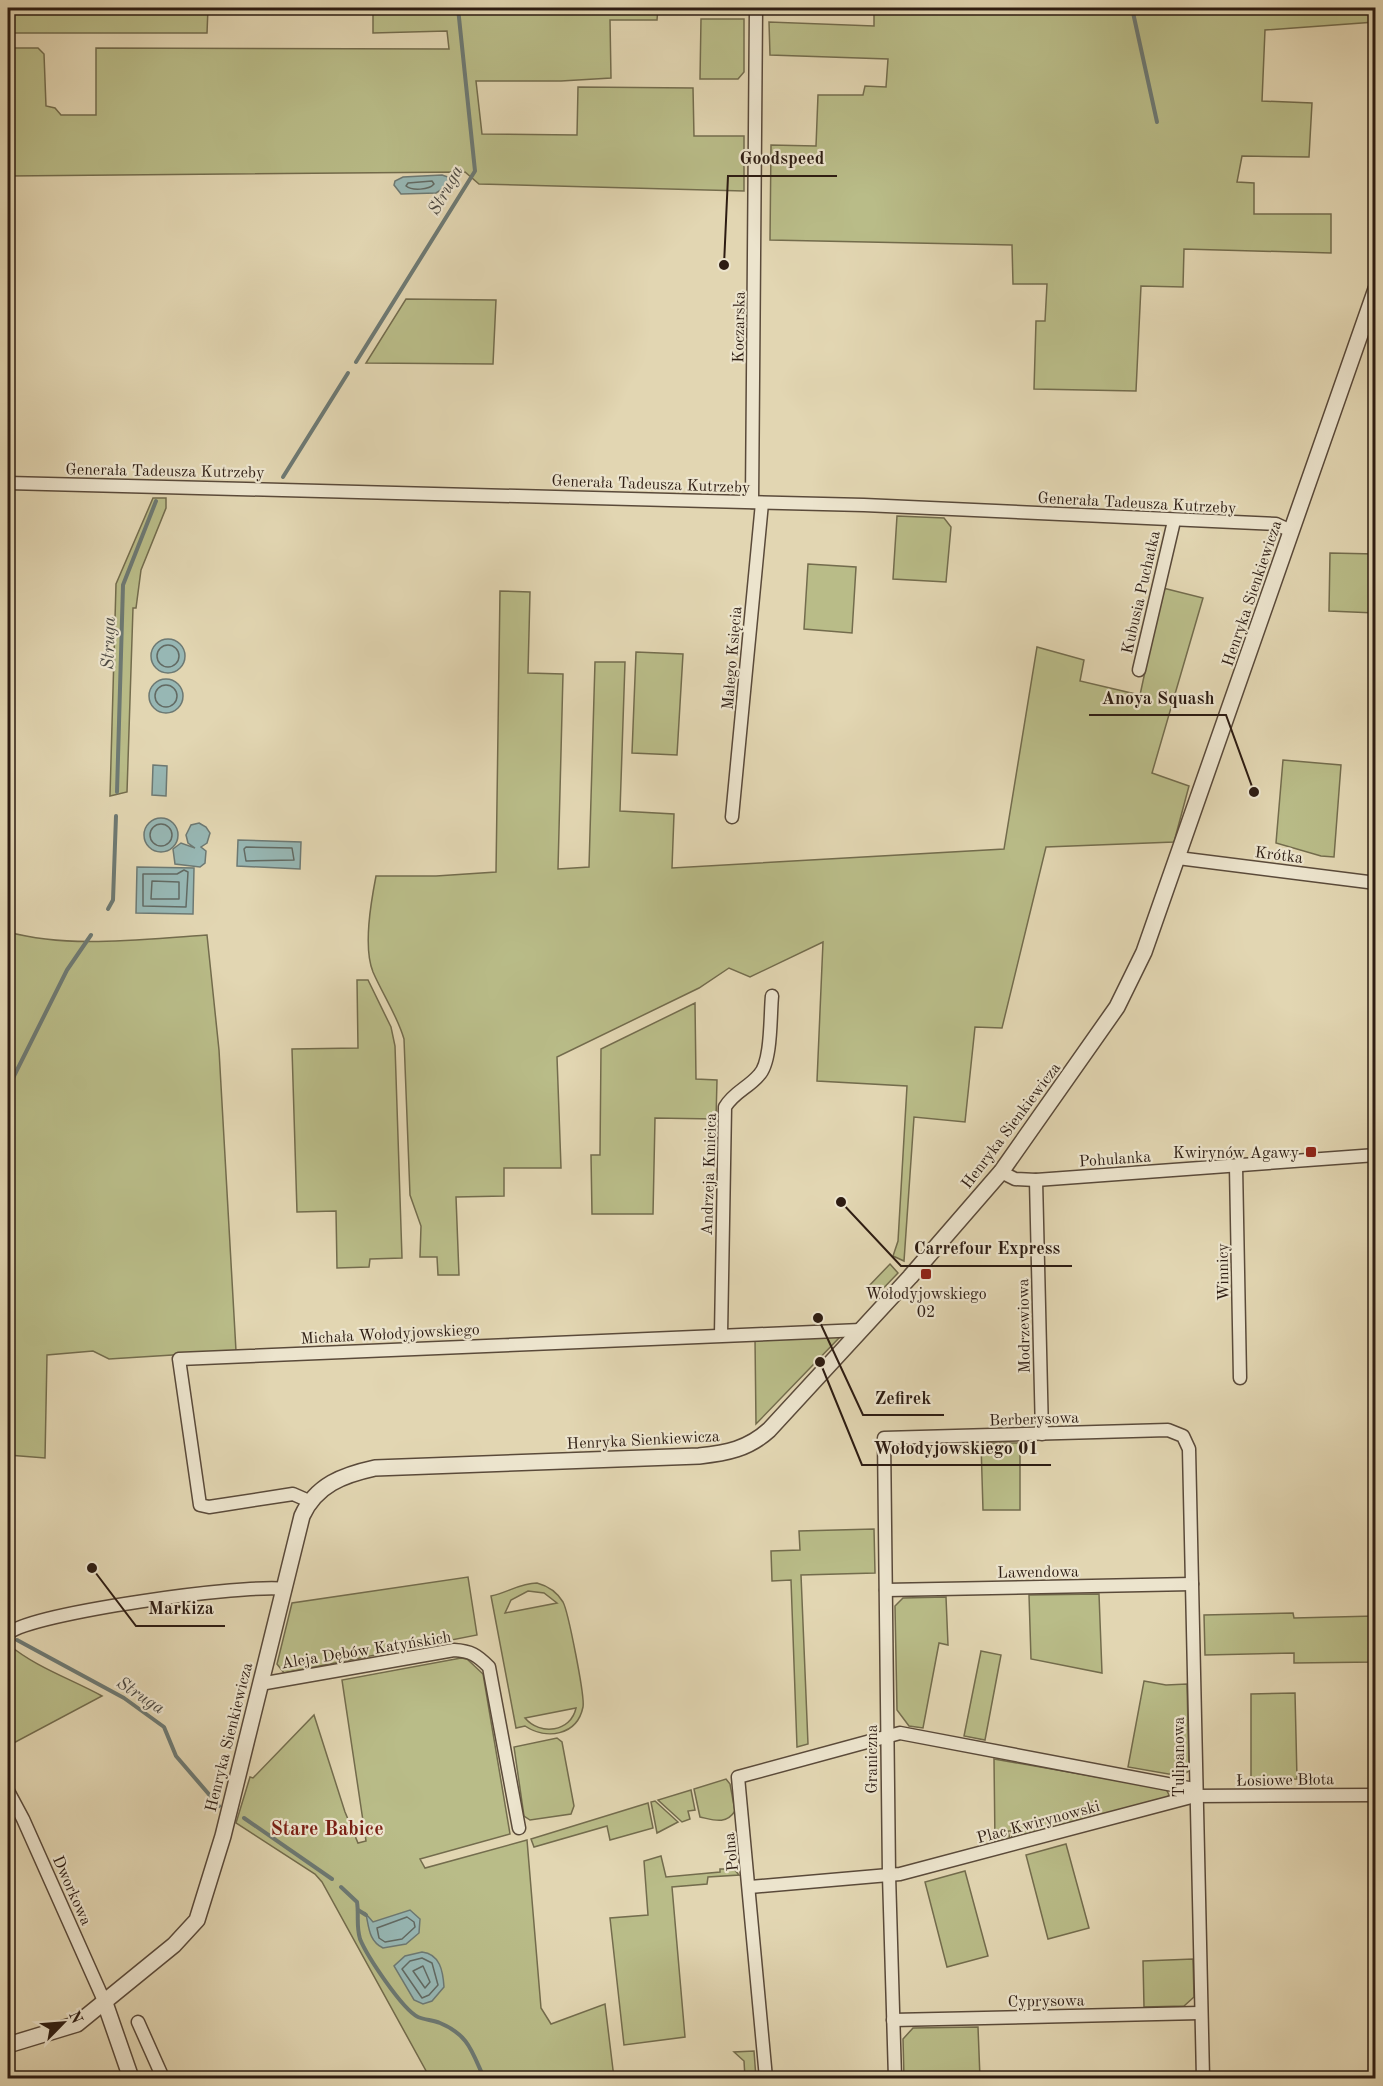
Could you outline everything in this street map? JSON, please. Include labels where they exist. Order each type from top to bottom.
[{"type":"street","name":"Koczarska","points":[[756,8],[757,502]]},
{"type":"street","name":"Henryka Sienkiewicza","points":[[8,2045],[77,2024],[105,2003],[122,1985],[174,1945],[199,1915],[223,1836],[297,1536],[309,1501],[321,1489],[345,1474],[375,1468],[699,1456],[741,1449],[757,1441],[769,1430],[1001,1172],[1117,1007],[1144,952],[1376,289]]},
{"type":"street","name":"Generała Tadeusza Kutrzeby","points":[[8,483],[757,502],[1276,524],[1291,531]]},
{"type":"street","name":"Małego Księcia","points":[[732,817],[757,502]]},
{"type":"street","name":"Kubusia Puchatka","points":[[1139,670],[1174,521]]},
{"type":"street","name":"Krótka","points":[[1178,858],[1376,883]]},
{"type":"street","name":"Andrzeja Kmicica","points":[[721,1335],[725,1107],[732,1096],[753,1082],[766,1064],[772,996]]},
{"type":"street","name":"Pohulanka","points":[[1001,1172],[1015,1179],[1036,1180],[1376,1155]]},
{"type":"street","points":[[1376,1161],[1376,1193]]},
{"type":"street","name":"Winnicy","points":[[1236,1166],[1240,1378]]},
{"type":"street","name":"Modrzewiowa","points":[[1036,1180],[1042,1434]]},
{"type":"street","name":"Michała Wołodyjowskiego","points":[[309,1501],[293,1494],[209,1507],[200,1505],[179,1359],[861,1330]]},
{"type":"street","name":"Berberysowa","points":[[884,1438],[1168,1430],[1183,1436]]},
{"type":"street","name":"Tulipanowa","points":[[1183,1436],[1189,1449],[1203,2079]]},
{"type":"street","name":"Graniczna","points":[[884,1438],[889,1875],[895,2079]]},
{"type":"street","name":"Lawendowa","points":[[886,1590],[1191,1584]]},
{"type":"street","points":[[8,1634],[29,1623],[77,1613],[208,1593],[270,1587],[285,1589]]},
{"type":"street","name":"Aleja Dębów Katyńskich","points":[[260,1684],[454,1650],[468,1650],[477,1655],[489,1667],[519,1828]]},
{"type":"street","name":"Plac Kwirynowski","points":[[888,1735],[900,1733],[1195,1793]]},
{"type":"street","name":"Polna","points":[[766,2079],[738,1777],[888,1735]]},
{"type":"street","name":"Dworkowa","points":[[8,1791],[23,1819],[105,2003]]},
{"type":"street","name":"Plac Kwirynowski","points":[[750,1887],[889,1875],[1195,1793]]},
{"type":"street","name":"Łosiowe Błota","points":[[1195,1793],[1376,1795]]},
{"type":"street","points":[[105,2003],[131,2079]]},
{"type":"street","name":"Cyprysowa","points":[[893,2020],[1200,2013]]},
{"type":"street","points":[[138,2022],[163,2079]]},
{"type":"green space","points":[[8,8],[208,8],[207,33],[8,33]]},
{"type":"green space","points":[[373,8],[658,8],[657,20],[610,20],[611,78],[561,81],[476,81],[482,134],[577,135],[578,87],[693,88],[694,136],[744,136],[744,191],[479,184],[465,172],[8,176],[8,48],[38,48],[44,54],[46,106],[55,108],[61,115],[96,115],[96,48],[449,49],[447,31],[373,33]]},
{"type":"green space","points":[[874,8],[1375,8],[1375,22],[1265,30],[1262,101],[1312,103],[1309,157],[1242,156],[1237,182],[1254,183],[1254,214],[1331,214],[1331,253],[1184,249],[1183,287],[1141,286],[1136,391],[1034,389],[1036,321],[1045,321],[1047,284],[1013,284],[1012,245],[770,240],[771,145],[816,146],[818,95],[863,95],[865,86],[886,87],[888,59],[770,55],[769,22],[874,26]]},
{"type":"green space","points":[[701,19],[744,19],[744,72],[738,79],[700,79]]},
{"type":"green space","points":[[406,299],[496,300],[493,364],[366,363]]},
{"type":"green space","points":[[153,498],[166,498],[166,508],[141,570],[136,608],[133,608],[127,792],[110,796],[116,584]]},
{"type":"green space","points":[[897,516],[944,518],[951,527],[946,582],[893,579]]},
{"type":"green space","points":[[1330,553],[1375,554],[1375,613],[1329,611]]},
{"type":"green space","points":[[808,564],[856,567],[852,633],[804,629]]},
{"type":"green space","points":[[1163,588],[1203,598],[1152,773],[1189,786],[1174,842],[1046,847],[1002,1028],[975,1027],[965,1122],[914,1117],[904,1261],[893,1256],[898,1241],[907,1086],[817,1081],[823,942],[750,977],[729,968],[699,988],[557,1057],[561,1168],[504,1168],[504,1196],[456,1197],[459,1275],[438,1275],[437,1257],[420,1257],[421,1226],[410,1195],[404,1039],[370,962],[368,937],[370,911],[376,876],[436,876],[496,872],[500,591],[530,592],[528,673],[563,674],[558,869],[589,867],[595,662],[625,662],[620,811],[674,814],[672,868],[1004,849],[1037,647],[1084,660],[1080,681],[1140,695]]},
{"type":"green space","points":[[636,652],[683,654],[677,755],[632,753]]},
{"type":"green space","points":[[1283,760],[1341,765],[1334,857],[1321,856],[1276,843]]},
{"type":"green space","points":[[8,932],[32,937],[82,941],[207,935],[219,1050],[236,1351],[109,1359],[93,1351],[47,1355],[45,1458],[8,1455]]},
{"type":"green space","points":[[357,980],[368,980],[391,1027],[395,1046],[402,1258],[370,1259],[369,1267],[337,1268],[336,1211],[297,1212],[292,1049],[358,1048]]},
{"type":"green space","points":[[695,1003],[696,1079],[717,1080],[716,1119],[655,1118],[653,1214],[592,1214],[591,1155],[600,1155],[601,1049]]},
{"type":"green space","points":[[890,1264],[898,1273],[875,1297],[867,1288]]},
{"type":"green space","points":[[836,1335],[839,1338],[756,1424],[755,1339]]},
{"type":"green space","points":[[981,1443],[1020,1443],[1020,1510],[983,1510]]},
{"type":"green space","points":[[874,1529],[875,1573],[801,1575],[808,1744],[797,1747],[791,1580],[772,1581],[771,1551],[800,1550],[799,1531]]},
{"type":"green space","points":[[468,1577],[477,1635],[284,1673],[277,1664],[292,1603]]},
{"type":"green space","points":[[531,1583],[548,1588],[563,1602],[576,1654],[583,1707],[580,1717],[574,1724],[560,1733],[542,1733],[525,1726],[516,1728],[491,1596]],"holes":[[[528,1591],[544,1593],[557,1603],[505,1613],[511,1600]],[[576,1708],[568,1722],[554,1729],[531,1724],[525,1718]]]},
{"type":"green space","points":[[1099,1594],[1102,1673],[1031,1659],[1029,1595]]},
{"type":"green space","points":[[946,1597],[948,1645],[939,1643],[923,1728],[909,1726],[897,1710],[895,1606],[903,1598]]},
{"type":"green space","points":[[1293,1613],[1294,1618],[1375,1616],[1375,1662],[1294,1663],[1294,1653],[1205,1655],[1204,1615]]},
{"type":"green space","points":[[8,1644],[41,1666],[102,1696],[8,1746]]},
{"type":"green space","points":[[981,1651],[1001,1655],[985,1740],[964,1736]]},
{"type":"green space","points":[[461,1658],[467,1659],[483,1674],[510,1834],[420,1859],[425,1868],[527,1840],[541,2008],[551,2024],[605,2004],[614,2078],[430,2078],[322,1882],[315,1874],[236,1823],[250,1777],[253,1778],[314,1715],[345,1812],[358,1843],[366,1841],[342,1680]]},
{"type":"green space","points":[[1144,1681],[1166,1685],[1187,1684],[1189,1771],[1180,1776],[1128,1767]]},
{"type":"green space","points":[[1295,1693],[1297,1779],[1251,1780],[1251,1694]]},
{"type":"green space","points":[[557,1738],[562,1742],[574,1806],[571,1814],[530,1820],[524,1816],[514,1747]]},
{"type":"green space","points":[[994,1759],[1166,1789],[1169,1795],[1167,1798],[1095,1817],[1092,1809],[1089,1809],[1091,1818],[1012,1838],[1011,1831],[1008,1831],[1010,1839],[995,1843]]},
{"type":"green space","points":[[726,1779],[730,1784],[735,1811],[724,1820],[700,1817],[694,1789]]},
{"type":"green space","points":[[691,1790],[695,1810],[688,1811],[690,1819],[682,1822],[658,1800]]},
{"type":"green space","points":[[655,1801],[678,1822],[657,1833],[651,1802]]},
{"type":"green space","points":[[648,1803],[653,1828],[610,1840],[607,1826],[534,1847],[531,1839]]},
{"type":"green space","points":[[1066,1844],[1089,1928],[1048,1939],[1026,1855]]},
{"type":"green space","points":[[661,1856],[666,1877],[720,1872],[720,1869],[734,1869],[739,1875],[708,1877],[707,1884],[672,1887],[685,2037],[624,2045],[610,1918],[648,1915],[644,1861]]},
{"type":"green space","points":[[965,1871],[988,1956],[947,1967],[925,1882]]},
{"type":"green space","points":[[1193,1959],[1194,1997],[1184,2006],[1144,2007],[1143,1961]]},
{"type":"green space","points":[[978,2027],[980,2078],[904,2078],[903,2039],[913,2028]]},
{"type":"green space","points":[[754,2051],[756,2078],[745,2078],[744,2061],[734,2052]]},
{"type":"water","points":[[442,175],[448,177],[449,185],[436,193],[401,194],[394,185],[395,181],[403,177]]},
{"type":"water","points":[[168,639],[180,644],[185,656],[180,668],[168,673],[156,668],[151,656],[156,644]]},
{"type":"water","points":[[166,679],[178,684],[183,696],[178,708],[166,713],[154,708],[149,696],[154,684]]},
{"type":"water","points":[[153,765],[167,766],[166,796],[152,795]]},
{"type":"water","points":[[161,818],[173,823],[178,835],[173,847],[161,852],[149,847],[144,835],[149,823]]},
{"type":"water","points":[[199,823],[210,833],[207,843],[201,847],[206,851],[205,863],[200,867],[175,864],[173,849],[181,843],[195,848],[188,843],[186,835],[191,825]]},
{"type":"water","points":[[238,840],[301,842],[300,869],[237,866]]},
{"type":"water","points":[[137,867],[194,868],[193,914],[136,913]]},
{"type":"water","points":[[410,1910],[420,1919],[419,1933],[406,1944],[383,1948],[375,1942],[370,1934],[366,1914],[373,1922]]},
{"type":"water","points":[[428,1953],[437,1960],[443,1975],[444,1987],[432,2001],[423,2004],[414,2000],[394,1966],[405,1956]]},
{"type":"waterway","name":"Struga","points":[[356,362],[475,171],[458,8]]},
{"type":"waterway","points":[[1132,8],[1157,122]]},
{"type":"waterway","name":"Struga","points":[[283,477],[348,373]]},
{"type":"waterway","name":"Struga","points":[[117,792],[123,585],[156,501]]},
{"type":"waterway","name":"Struga","points":[[108,909],[113,900],[116,816]]},
{"type":"waterway","name":"Struga","points":[[8,1088],[67,970],[91,935]]},
{"type":"waterway","name":"Struga","points":[[17,1640],[124,1698],[164,1727],[176,1756],[219,1806]]},
{"type":"waterway","name":"Struga","points":[[244,1818],[332,1879]]},
{"type":"waterway","name":"Struga","points":[[341,1887],[357,1902],[360,1939],[394,1993],[418,2017],[440,2023],[464,2039],[484,2078]]},
{"type":"waterway","points":[[358,1910],[366,1915]]},
{"type":"place","name":"Goodspeed","points":[[724,265]]},
{"type":"place","name":"Anoya Squash","points":[[1254,792]]},
{"type":"place","name":"Kwirynów Agawy","points":[[1311,1152]]},
{"type":"place","name":"Carrefour Express","points":[[841,1202]]},
{"type":"place","name":"Wołodyjowskiego 02","points":[[926,1274]]},
{"type":"place","name":"Zefirek","points":[[818,1318]]},
{"type":"place","name":"Wołodyjowskiego 01","points":[[820,1362]]},
{"type":"place","name":"Markiza","points":[[92,1568]]},
{"type":"district","name":"Stare Babice","points":[[327,1828]]}]
